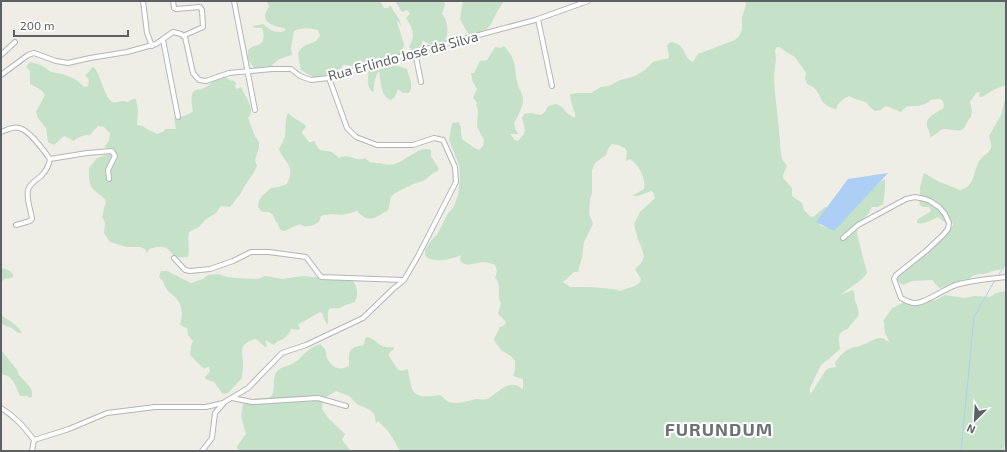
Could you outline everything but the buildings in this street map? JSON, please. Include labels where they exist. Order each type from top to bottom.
[{"type":"street","points":[[143,1],[147,33],[152,46]]},
{"type":"street","points":[[1,75],[28,55],[34,53],[56,61],[68,63],[152,46],[173,32],[183,36],[203,27],[202,10],[200,7],[176,9],[174,8],[173,1]]},
{"type":"street","points":[[234,1],[255,110]]},
{"type":"street","name":"Rua Erlindo José da Silva","points":[[183,36],[193,73],[199,80],[206,81],[228,73],[272,69],[291,69],[300,76],[311,80],[328,78],[415,52],[538,19],[588,1]]},
{"type":"street","points":[[538,19],[552,86]]},
{"type":"street","points":[[163,40],[178,118]]},
{"type":"street","points":[[1,55],[15,42]]},
{"type":"street","points":[[415,52],[421,82]]},
{"type":"street","points":[[34,440],[69,430],[107,413],[155,407],[206,407],[223,403],[248,388],[282,353],[306,345],[363,318],[404,280],[456,182],[455,167],[443,140],[434,138],[413,145],[377,145],[356,137],[347,128],[328,78]]},
{"type":"street","points":[[1,132],[13,128],[25,130],[50,159],[49,166],[42,176],[29,186],[29,202],[32,219],[16,225]]},
{"type":"street","points":[[50,159],[112,151],[115,156],[108,170],[109,178]]},
{"type":"street","points":[[843,238],[858,225],[906,199],[915,197],[925,199],[939,208],[944,214],[948,223],[948,229],[926,251],[896,275],[894,279],[901,298],[914,303],[928,299],[958,284],[980,279],[1006,277]]},
{"type":"street","points":[[174,258],[185,270],[190,272],[210,269],[233,261],[251,252],[269,252],[306,257],[321,276],[404,280]]},
{"type":"street","points":[[232,398],[252,402],[318,398],[346,406]]},
{"type":"street","points":[[202,451],[212,438],[215,413],[223,403]]},
{"type":"street","points":[[1,408],[11,414],[34,440],[32,451]]},
{"type":"green space","points":[[267,1],[380,1],[384,8],[391,6],[401,23],[401,26],[398,21],[397,22],[404,44],[403,49],[400,55],[388,59],[376,58],[375,61],[407,69],[411,84],[409,93],[403,93],[398,89],[395,97],[391,100],[387,98],[383,92],[379,71],[376,76],[374,91],[372,92],[368,84],[368,70],[365,67],[343,65],[339,75],[317,78],[301,70],[298,53],[304,46],[316,41],[320,36],[318,30],[312,29],[303,28],[294,31],[291,48],[292,55],[279,59],[269,68],[254,68],[248,60],[248,50],[253,46],[262,43],[264,36],[262,28],[256,28],[253,26],[263,24],[271,30],[277,32],[286,30],[284,28],[272,25],[267,21],[265,15],[269,7]]},
{"type":"green space","points":[[395,1],[444,1],[445,5],[442,14],[447,23],[445,41],[433,45],[422,40],[423,47],[416,53],[409,47],[413,32],[406,18],[410,14],[407,10],[402,12]]},
{"type":"green space","points":[[463,1],[504,1],[487,29],[476,36],[468,33],[460,19]]},
{"type":"green space","points":[[745,1],[1006,1],[1006,85],[995,89],[982,97],[979,95],[980,92],[976,93],[970,102],[972,111],[971,117],[964,128],[960,130],[943,129],[931,137],[930,136],[927,123],[932,115],[943,109],[944,105],[940,99],[930,100],[929,102],[919,106],[907,106],[901,112],[885,106],[881,110],[875,111],[866,102],[849,96],[844,98],[838,104],[836,109],[830,107],[823,102],[813,87],[807,84],[805,78],[806,73],[795,57],[779,47],[775,50],[776,59],[774,76],[781,154],[782,159],[787,166],[783,178],[792,188],[792,196],[802,203],[804,210],[811,217],[826,207],[829,209],[819,224],[828,228],[885,179],[885,195],[883,204],[878,207],[872,207],[857,226],[857,234],[867,273],[861,280],[841,295],[853,290],[858,316],[848,329],[844,330],[840,334],[840,349],[821,365],[810,388],[810,393],[826,370],[836,367],[835,363],[846,351],[878,338],[883,338],[889,342],[885,333],[883,321],[893,307],[894,308],[903,303],[932,301],[945,295],[964,298],[975,296],[990,297],[996,293],[1006,291],[1006,443],[1003,449],[1006,451],[400,451],[388,431],[378,421],[376,423],[374,414],[370,410],[357,404],[349,396],[336,391],[324,400],[322,409],[329,419],[345,434],[342,440],[351,451],[238,451],[237,446],[246,434],[241,416],[243,404],[248,401],[268,399],[273,391],[274,379],[277,371],[292,364],[311,348],[320,344],[325,349],[327,358],[331,364],[336,368],[346,368],[349,366],[350,351],[355,347],[364,345],[365,338],[368,337],[385,347],[394,347],[389,353],[389,356],[398,370],[408,370],[411,385],[415,393],[424,396],[440,395],[447,401],[455,403],[487,399],[509,385],[518,386],[523,389],[523,379],[513,376],[515,361],[511,356],[501,350],[494,340],[500,327],[506,323],[498,313],[501,304],[499,298],[499,286],[495,278],[497,271],[495,265],[482,262],[466,264],[460,261],[461,255],[453,258],[438,260],[433,260],[425,256],[425,250],[438,233],[447,215],[454,206],[458,195],[460,178],[459,165],[449,140],[452,123],[459,122],[463,140],[479,150],[483,146],[484,140],[477,127],[477,104],[473,98],[477,89],[472,80],[471,73],[474,73],[480,61],[487,60],[495,47],[501,48],[503,46],[510,54],[523,98],[521,109],[514,123],[518,134],[510,134],[515,140],[518,141],[524,134],[525,129],[522,118],[524,114],[530,113],[541,115],[545,112],[548,106],[556,104],[575,118],[570,94],[591,93],[601,87],[609,86],[620,80],[635,76],[645,70],[653,62],[669,58],[667,46],[669,43],[672,42],[679,45],[683,49],[687,58],[693,62],[698,54],[735,40],[742,30],[742,17],[746,5]],"holes":[[[612,144],[625,148],[627,152],[626,161],[630,159],[639,168],[643,176],[644,189],[632,196],[651,191],[653,192],[655,198],[640,212],[634,224],[644,256],[642,262],[635,269],[641,279],[640,282],[621,291],[591,287],[570,287],[563,282],[574,272],[578,272],[584,242],[593,224],[589,214],[592,193],[592,170],[595,163],[606,155]]]},
{"type":"green space","points":[[30,62],[41,65],[51,72],[75,79],[84,87],[88,86],[89,80],[85,75],[92,67],[95,68],[110,100],[112,102],[127,102],[136,99],[138,110],[137,125],[143,126],[157,134],[163,132],[165,129],[176,129],[174,118],[184,116],[193,111],[192,93],[197,89],[200,90],[207,86],[212,82],[218,73],[222,73],[229,80],[234,81],[237,89],[241,87],[251,109],[251,113],[248,118],[259,142],[259,148],[255,160],[257,166],[241,193],[230,207],[221,206],[216,213],[205,220],[199,227],[189,232],[188,257],[177,257],[168,249],[163,247],[149,249],[147,253],[145,249],[140,247],[127,247],[110,242],[104,233],[105,222],[102,217],[106,201],[92,188],[90,183],[89,168],[97,158],[109,154],[111,149],[104,147],[109,141],[110,133],[104,127],[98,126],[90,135],[81,136],[74,141],[64,136],[54,145],[48,142],[46,128],[38,118],[36,112],[45,95],[41,90],[30,84],[30,71],[26,67]]},
{"type":"green space","points":[[1006,95],[1006,263],[1003,269],[978,274],[969,279],[961,280],[940,288],[932,280],[912,281],[903,285],[895,279],[895,274],[945,237],[953,225],[952,221],[946,223],[938,217],[925,223],[917,223],[918,219],[931,210],[929,207],[923,207],[920,205],[919,201],[923,196],[920,195],[920,187],[924,173],[940,182],[960,190],[969,185],[972,182],[980,160],[991,148],[989,136],[1001,115]]},
{"type":"green space","points":[[288,113],[305,125],[306,127],[302,133],[309,142],[314,141],[320,150],[332,152],[339,158],[346,156],[358,159],[365,158],[371,162],[395,164],[418,151],[427,149],[431,150],[431,156],[438,167],[438,171],[433,173],[425,180],[395,193],[391,197],[388,210],[376,217],[369,219],[357,211],[342,215],[324,215],[321,216],[319,222],[312,226],[300,225],[284,231],[281,230],[273,215],[269,212],[262,212],[258,207],[262,196],[271,188],[287,184],[289,178],[289,165],[279,149],[285,137],[286,118]]},
{"type":"green space","points":[[1,268],[10,271],[13,277],[4,279],[1,284]]},
{"type":"green space","points":[[161,271],[167,271],[191,283],[203,279],[208,275],[218,274],[227,277],[258,279],[265,276],[282,279],[302,276],[352,279],[356,287],[357,295],[355,302],[340,308],[329,309],[327,325],[322,313],[320,312],[299,324],[299,330],[291,329],[286,337],[274,345],[265,340],[267,346],[265,347],[256,339],[249,341],[242,349],[242,378],[228,393],[224,394],[214,382],[205,379],[210,371],[209,367],[205,369],[203,368],[190,355],[193,341],[188,335],[187,328],[180,325],[182,314],[180,303],[168,291],[159,277]]},
{"type":"green space","points":[[1,315],[15,325],[22,333],[18,333],[12,328],[1,324]]},
{"type":"green space","points":[[1,350],[17,370],[19,375],[27,383],[32,391],[32,397],[20,396],[11,379],[1,374]]},
{"type":"water","points":[[888,173],[834,231],[816,222],[848,179]]},
{"type":"waterway","points":[[998,276],[1006,263]]},
{"type":"waterway","points":[[961,451],[974,317],[995,280]]},
{"type":"district","name":"FURUNDUM","points":[[719,430]]}]
